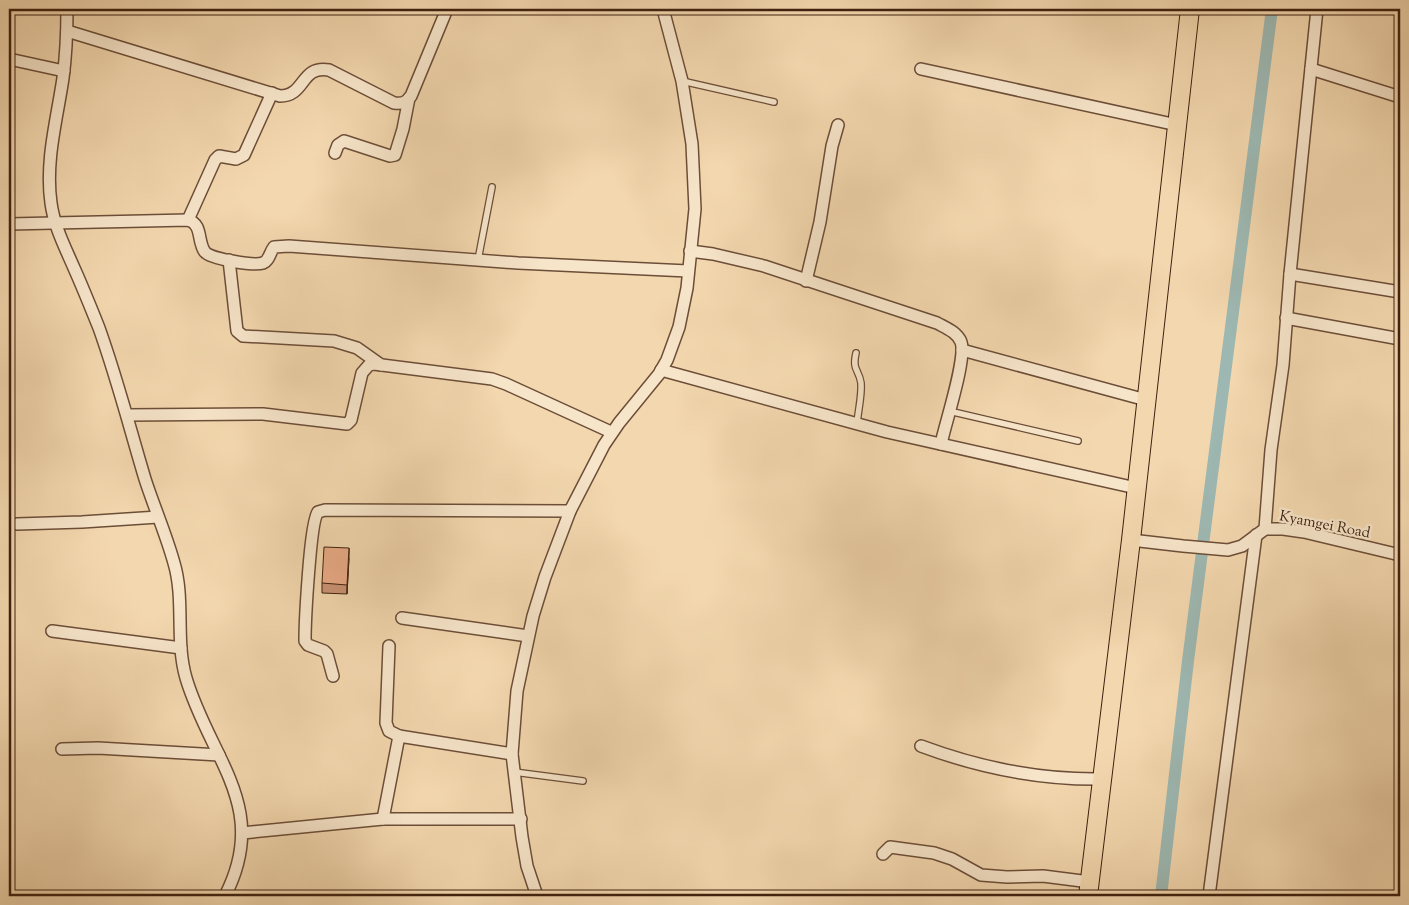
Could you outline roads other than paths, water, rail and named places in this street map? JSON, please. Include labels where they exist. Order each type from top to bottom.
[{"type":"highway","points":[[1089,889],[1131,540],[1190,9]]},
{"type":"street","points":[[67,9],[64,71],[50,158],[50,196],[55,223],[99,328],[177,574],[181,648],[186,678],[237,796],[242,816],[243,842],[237,866],[225,896]]},
{"type":"street","points":[[335,153],[338,145],[344,141],[390,156],[395,155],[409,98],[447,9]]},
{"type":"street","points":[[537,896],[527,866],[512,754],[517,691],[528,636],[545,577],[570,511],[611,432],[650,386],[661,370],[674,344],[679,327],[688,271],[695,209],[692,144],[682,82],[663,9]]},
{"type":"street","points":[[1209,896],[1283,365],[1290,274],[1317,9]]},
{"type":"street","points":[[67,31],[272,93],[289,96],[296,91],[307,75],[314,70],[321,69],[329,70],[394,103],[407,102],[409,98]]},
{"type":"street","points":[[9,59],[64,71]]},
{"type":"street","points":[[921,69],[1177,125]]},
{"type":"street","points":[[1311,69],[1400,97]]},
{"type":"street","points":[[188,220],[215,160],[219,156],[236,159],[244,155],[272,93]]},
{"type":"street","points":[[806,280],[820,222],[832,146],[838,125]]},
{"type":"street","points":[[9,224],[188,220],[194,221],[197,226],[207,254],[229,260],[264,262],[277,246],[478,260],[688,271]]},
{"type":"street","points":[[690,251],[737,259],[806,280],[937,323],[954,332],[961,342],[960,369],[940,444]]},
{"type":"street","points":[[229,260],[239,333],[243,336],[334,341],[357,348],[381,365]]},
{"type":"street","points":[[1290,274],[1400,292]]},
{"type":"street","points":[[1286,318],[1400,339]]},
{"type":"street","points":[[962,350],[1146,400]]},
{"type":"street","points":[[127,415],[263,414],[347,424],[351,420],[362,373],[369,365],[381,365],[492,380],[506,384],[611,432]]},
{"type":"street","points":[[661,370],[856,424],[1136,488]]},
{"type":"street","points":[[333,676],[327,654],[308,645],[305,641],[311,545],[314,518],[318,512],[325,510],[570,511]]},
{"type":"street","points":[[16,524],[158,517]]},
{"type":"street","points":[[1131,540],[1228,550],[1242,546],[1260,532]]},
{"type":"street","name":"Kyamgei Road","points":[[1260,532],[1304,532],[1400,555]]},
{"type":"street","points":[[402,618],[528,636]]},
{"type":"street","points":[[52,631],[181,648]]},
{"type":"street","points":[[389,646],[386,723],[389,730],[400,736],[512,754]]},
{"type":"street","points":[[383,819],[400,736]]},
{"type":"street","points":[[921,746],[952,758],[1003,771],[1055,778],[1102,779]]},
{"type":"street","points":[[62,749],[98,748],[219,755]]},
{"type":"street","points":[[242,833],[383,819],[521,819]]},
{"type":"street","points":[[883,854],[890,847],[934,853],[952,859],[981,874],[1007,877],[1043,876],[1089,889]]},
{"type":"lane","points":[[682,82],[774,102]]},
{"type":"lane","points":[[478,260],[492,187]]},
{"type":"lane","points":[[856,353],[855,369],[861,389],[856,424]]},
{"type":"lane","points":[[949,411],[1078,441]]},
{"type":"lane","points":[[514,772],[583,781]]},
{"type":"waterway","points":[[1161,896],[1188,661],[1272,9]]}]
